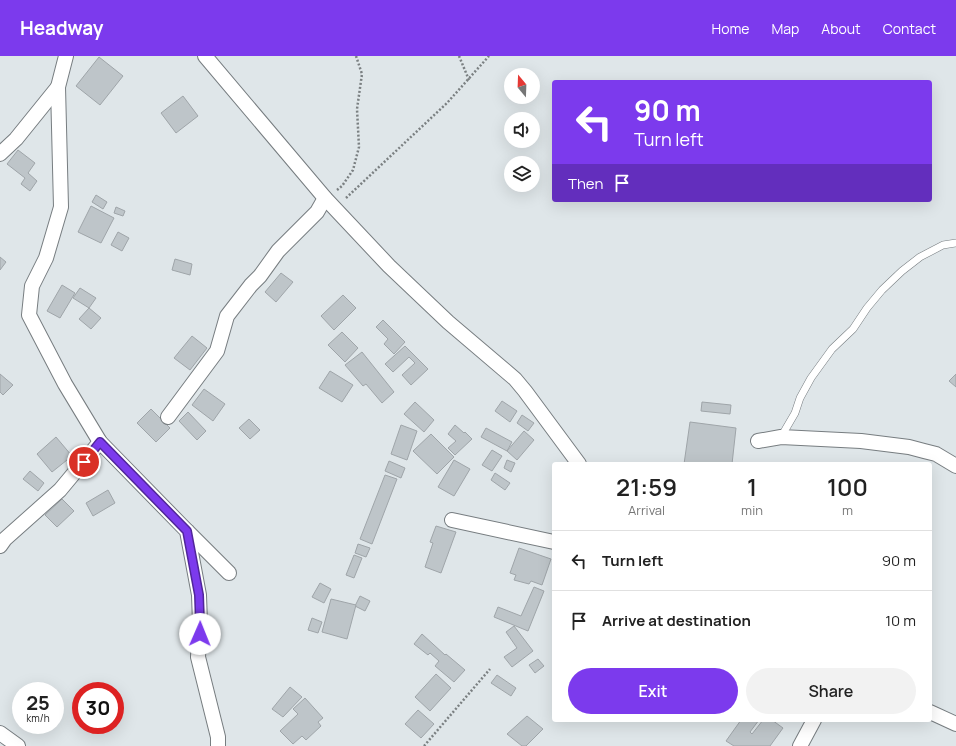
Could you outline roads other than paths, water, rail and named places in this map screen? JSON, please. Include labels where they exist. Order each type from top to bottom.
[{"type":"street","points":[[66,56],[58,87],[61,207],[46,258],[32,286],[29,315],[65,384],[100,442],[230,573]]},
{"type":"street","points":[[205,56],[325,198],[389,266],[448,322],[515,379],[578,462]]},
{"type":"street","points":[[0,154],[16,139],[58,87]]},
{"type":"street","points":[[168,417],[217,351],[227,316],[251,285],[260,276],[278,251],[317,212],[325,198]]},
{"type":"street","points":[[758,441],[781,437],[861,441],[909,447],[936,454],[956,466]]},
{"type":"street","points":[[0,546],[5,539],[60,490],[100,442]]},
{"type":"street","points":[[452,520],[552,542]]},
{"type":"street","points":[[187,531],[199,595],[200,623],[198,657],[218,737],[218,746]]},
{"type":"street","points":[[932,713],[956,724]]},
{"type":"street","points":[[800,746],[813,722]]},
{"type":"street","points":[[0,733],[18,746]]},
{"type":"lane","points":[[781,437],[795,413],[800,398],[811,378],[832,349],[853,328],[882,290],[902,271],[920,257],[943,244],[956,243]]}]
